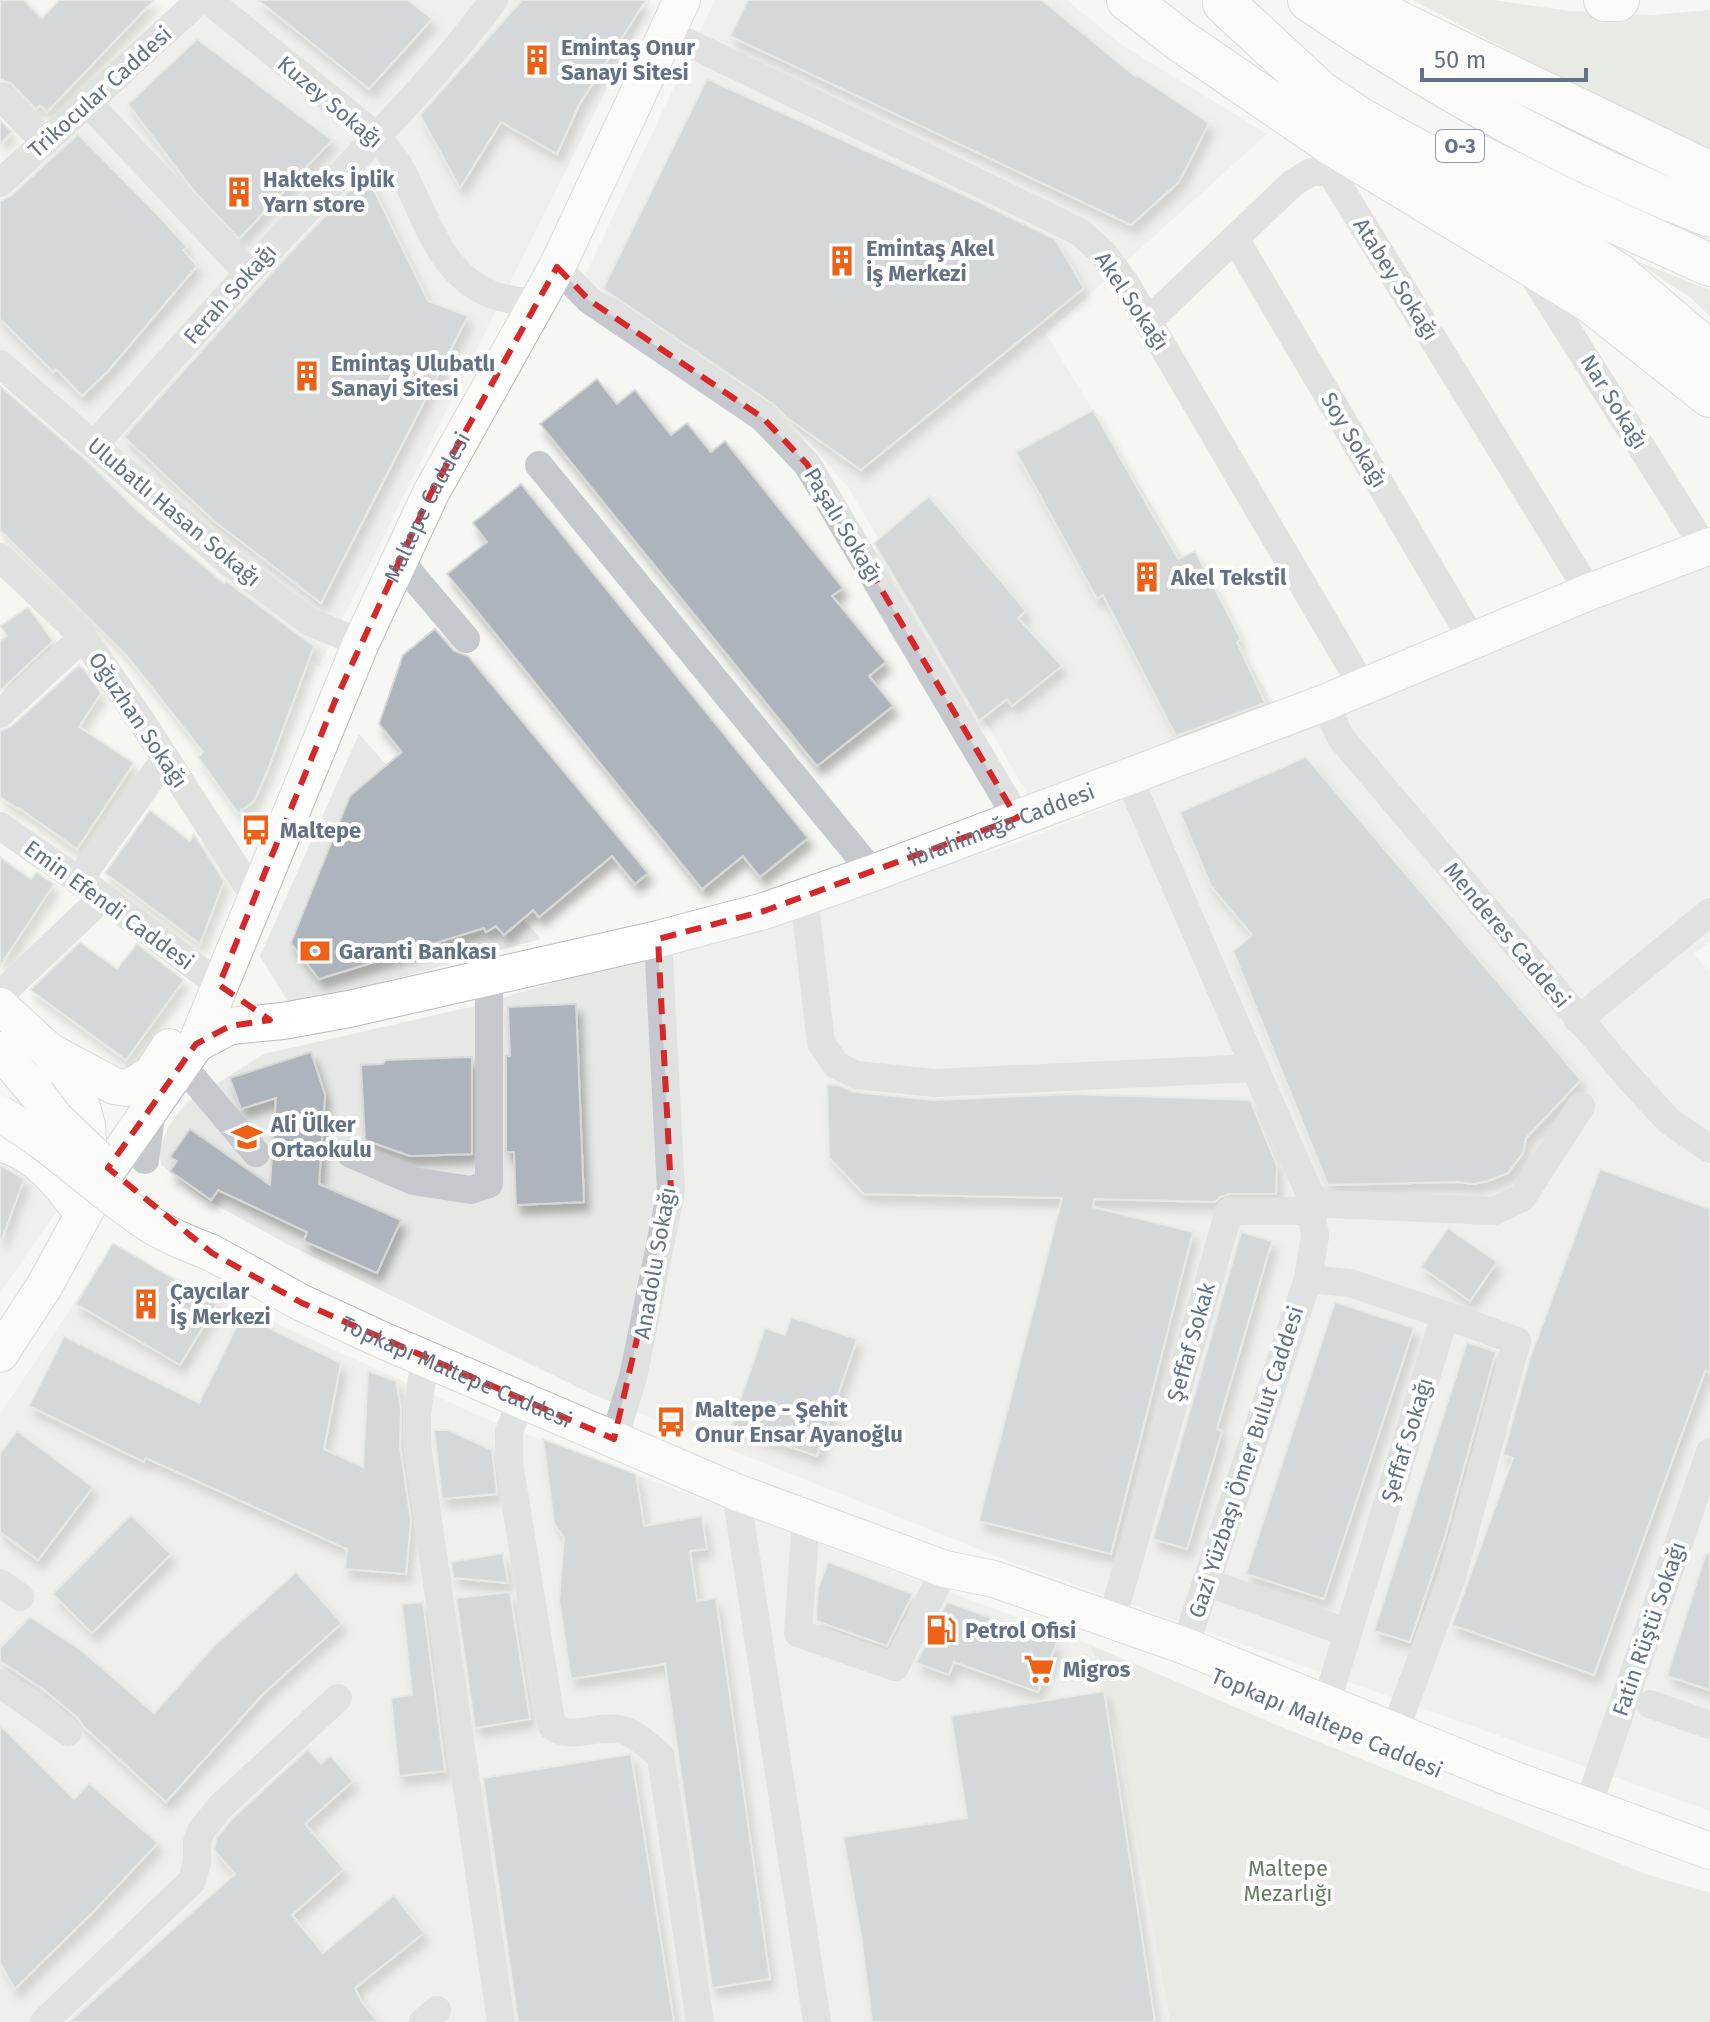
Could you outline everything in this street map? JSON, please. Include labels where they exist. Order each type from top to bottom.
[{"type":"highway","points":[[1128,0],[1252,91],[1590,301],[1710,396]]},
{"type":"highway","name":"O-3","points":[[1309,0],[1519,127],[1611,173],[1710,216]]},
{"type":"highway","points":[[1359,0],[1400,23],[1710,173]]},
{"type":"highway","points":[[1605,0],[1618,0]]},
{"type":"highway","points":[[1222,1],[1320,92],[1619,275],[1710,353]]},
{"type":"highway","name":"O-3","points":[[1222,1],[1370,95],[1474,154],[1710,265]]},
{"type":"main road","name":"Maltepe Caddesi","points":[[189,1054],[361,643],[399,560],[431,493],[557,267],[682,0]]},
{"type":"main road","name":"İbrahimağa Caddesi","points":[[189,1054],[230,1026],[283,1021],[336,1011],[658,939],[764,911],[1324,703],[1589,592],[1708,547]]},
{"type":"main road","points":[[0,1006],[49,1051],[99,1080],[127,1088],[152,1073],[202,998],[219,985],[269,1020]]},
{"type":"main road","points":[[0,1050],[55,1118],[82,1144],[212,1253]]},
{"type":"main road","points":[[49,1051],[82,1107],[87,1125],[91,1176],[83,1214]]},
{"type":"main road","points":[[0,1354],[45,1285],[107,1171],[189,1054]]},
{"type":"main road","name":"Topkapı Maltepe Caddesi","points":[[0,1114],[44,1143],[146,1222],[212,1253],[424,1369],[522,1398],[736,1492],[806,1519],[945,1569],[994,1579],[1112,1619],[1182,1654],[1584,1817],[1710,1875]]},
{"type":"main road","points":[[0,1143],[23,1150],[43,1167],[83,1214]]},
{"type":"main road","name":"Topkapı Maltepe Caddesi","points":[[945,1569],[990,1594],[1327,1701],[1510,1778],[1584,1817],[1710,1851]]},
{"type":"street","name":"Trikocular Caddesi","points":[[0,183],[200,0]]},
{"type":"street","name":"Kuzey Sokağı","points":[[208,0],[376,136],[398,164],[436,244],[448,262],[492,295],[536,304]]},
{"type":"street","name":"Ferah Sokağı","points":[[94,445],[470,32],[494,0]]},
{"type":"street","name":"Akel Sokağı","points":[[666,32],[1081,233],[1104,254],[1148,321],[1363,687]]},
{"type":"street","points":[[0,96],[45,142]]},
{"type":"street","points":[[89,104],[248,273]]},
{"type":"street","points":[[1148,321],[1293,183],[1311,172],[1329,170],[1393,181]]},
{"type":"street","name":"Atabey Sokağı","points":[[1329,170],[1589,592]]},
{"type":"street","name":"Soy Sokağı","points":[[1236,240],[1473,641]]},
{"type":"street","name":"Nar Sokağı","points":[[1521,258],[1708,547]]},
{"type":"street","name":"Paşalı Sokağı","points":[[557,267],[589,300],[763,418],[807,464],[1017,818]]},
{"type":"street","name":"Ulubatlı Hasan Sokağı","points":[[0,364],[241,571],[310,622],[361,643]]},
{"type":"street","points":[[539,465],[873,873]]},
{"type":"street","name":"Oğuzhan Sokağı","points":[[0,557],[83,637],[256,899]]},
{"type":"street","points":[[399,560],[466,639]]},
{"type":"street","points":[[0,714],[83,637]]},
{"type":"street","name":"Menderes Caddesi","points":[[1324,703],[1341,738],[1578,1020],[1669,1121],[1710,1149]]},
{"type":"street","points":[[78,881],[165,759]]},
{"type":"street","points":[[1128,776],[1311,1197],[1330,1204],[1494,1211],[1522,1198],[1581,1106]]},
{"type":"street","name":"Emin Efendi Caddesi","points":[[0,826],[103,897],[219,985]]},
{"type":"street","points":[[0,995],[103,897]]},
{"type":"street","points":[[804,897],[821,1043],[836,1065],[856,1075],[935,1083],[1255,1068]]},
{"type":"street","points":[[1578,1020],[1710,912]]},
{"type":"street","name":"Anadolu Sokağı","points":[[614,1439],[633,1377],[671,1191],[658,939]]},
{"type":"street","points":[[351,1154],[413,1181],[471,1190],[489,1184],[489,977]]},
{"type":"street","points":[[189,1054],[256,1153]]},
{"type":"street","points":[[145,1160],[154,1103]]},
{"type":"street","name":"Şeffaf Sokak","points":[[1112,1619],[1229,1211],[1311,1211],[1315,1236],[1308,1279]]},
{"type":"street","points":[[1308,1279],[1350,1283],[1517,1341],[1452,1577],[1395,1730]]},
{"type":"street","name":"Gazi Yüzbaşı Ömer Bulut Caddesi","points":[[1182,1654],[1308,1279]]},
{"type":"street","name":"Şeffaf Sokağı","points":[[1327,1701],[1445,1315]]},
{"type":"street","points":[[424,1369],[417,1415],[417,1445],[501,2022]]},
{"type":"street","points":[[522,1398],[509,1432],[509,1463],[552,1726],[567,1733],[602,1728],[624,1730],[661,1757],[700,2022]]},
{"type":"street","name":"Fatin Rüştü Sokağı","points":[[1584,1817],[1710,1452]]},
{"type":"street","points":[[736,1492],[817,2022]]},
{"type":"street","points":[[806,1519],[798,1633],[895,1667],[945,1569]]},
{"type":"street","points":[[1206,1582],[1348,1633]]},
{"type":"street","points":[[0,1683],[68,1732]]},
{"type":"street","points":[[44,2022],[192,1881],[197,1862],[197,1842],[210,1819],[338,1698]]},
{"type":"street","points":[[1650,1704],[1710,1725]]},
{"type":"highlighted area","points":[[557,267],[589,300],[763,418],[807,464],[1017,818],[764,911],[658,939],[671,1191],[614,1439],[302,1303],[212,1253],[108,1168],[196,1044],[230,1026],[270,1020],[219,985],[335,701],[431,493]]},
{"type":"shaded area","points":[[222,0],[651,0],[319,666],[0,372],[0,202]]},
{"type":"shaded area","points":[[715,0],[1067,0],[1122,45],[1267,134],[1046,334],[1275,705],[1028,795],[850,490],[780,409],[584,278]]},
{"type":"shaded area","points":[[1710,563],[1710,942],[1694,954],[1710,972],[1710,1811],[998,1557],[589,1393],[287,1244],[200,1196],[161,1165],[159,1148],[169,1126],[186,1103],[264,1054],[475,1006],[1015,844]]},
{"type":"shaded area","points":[[359,734],[541,939],[291,1007],[260,956]]},
{"type":"shaded area","points":[[18,1161],[57,1211],[0,1293],[0,1162]]},
{"type":"shaded area","points":[[111,1248],[482,1417],[1091,1645],[1118,1736],[1170,2022],[0,2022],[0,1414]]},
{"type":"green space","points":[[1413,0],[1492,0],[1570,11],[1652,15],[1710,10],[1710,152],[1627,113]]},
{"type":"green space","points":[[1634,260],[1710,290],[1710,316],[1691,298]]},
{"type":"green space","name":"Maltepe Mezarlığı","points":[[1091,1645],[1272,1723],[1646,1874],[1710,1893],[1710,2022],[1170,2022],[1118,1736]]},
{"type":"building","points":[[0,0],[24,0],[42,18],[59,0],[154,0],[47,112],[40,105],[36,109],[12,84],[0,79]]},
{"type":"building","points":[[258,0],[408,0],[432,19],[369,89]]},
{"type":"building","name":"Emintaş Onur Sanayi Sitesi","points":[[522,0],[646,0],[579,105],[557,154],[501,122],[460,188],[420,115]]},
{"type":"building","points":[[748,0],[1042,0],[1136,77],[1209,123],[1179,182],[1131,225],[730,36]]},
{"type":"building","name":"Hakteks İplik Yarn store","points":[[197,39],[332,140],[239,239],[194,191],[128,104]]},
{"type":"building","name":"Emintaş Akel İş Merkezi","points":[[707,79],[1055,239],[1084,288],[861,470],[786,417],[773,404],[603,289]]},
{"type":"building","points":[[0,120],[12,132],[0,144]]},
{"type":"building","points":[[78,134],[187,247],[183,250],[197,266],[108,371],[82,396],[0,319],[0,201],[11,196]]},
{"type":"building","name":"Emintaş Ulubatlı Sanayi Sitesi","points":[[363,176],[369,180],[428,301],[468,316],[321,603],[214,521],[124,437]]},
{"type":"building","points":[[597,379],[617,404],[635,390],[671,435],[687,423],[711,452],[725,441],[843,588],[832,596],[886,662],[869,676],[893,706],[817,766],[540,424]]},
{"type":"building","points":[[0,386],[88,462],[139,512],[224,583],[226,581],[314,646],[254,801],[238,813],[198,757],[203,752],[127,656],[0,530]]},
{"type":"building","name":"Akel Tekstil","points":[[1093,410],[1178,559],[1195,551],[1241,639],[1237,642],[1265,703],[1176,736],[1103,595],[1097,599],[1016,452]]},
{"type":"building","points":[[521,484],[808,838],[760,877],[743,856],[702,889],[447,574],[487,542],[473,523]]},
{"type":"building","points":[[929,496],[1026,611],[1018,618],[1062,666],[1012,706],[1007,699],[979,721],[874,543]]},
{"type":"building","points":[[28,607],[53,641],[0,691],[0,641],[7,636],[0,626]]},
{"type":"building","points":[[435,629],[454,651],[468,656],[648,873],[635,884],[612,856],[539,917],[533,910],[504,935],[496,926],[486,932],[484,928],[319,979],[291,943],[350,796],[402,752],[379,724],[403,655]]},
{"type":"building","points":[[79,665],[101,693],[79,727],[134,763],[77,849],[0,797],[0,731],[12,726]]},
{"type":"building","points":[[1306,757],[1581,1080],[1526,1138],[1523,1153],[1508,1173],[1474,1184],[1328,1185],[1233,951],[1252,935],[1211,886],[1180,812]]},
{"type":"building","points":[[150,810],[190,841],[194,834],[224,881],[200,944],[105,873]]},
{"type":"building","points":[[0,857],[31,879],[36,872],[54,884],[0,966]]},
{"type":"building","points":[[80,942],[117,969],[137,944],[184,980],[126,1060],[30,990]]},
{"type":"building","points":[[576,1004],[584,1202],[516,1205],[514,1152],[506,1152],[506,1056],[510,1056],[508,1007]]},
{"type":"building","points":[[311,1052],[325,1095],[319,1184],[401,1220],[377,1273],[304,1241],[307,1232],[218,1190],[211,1200],[170,1171],[177,1161],[170,1157],[190,1129],[270,1185],[276,1098],[241,1109],[230,1078]]},
{"type":"building","points":[[472,1057],[472,1154],[410,1156],[365,1140],[361,1065],[383,1064],[386,1060]]},
{"type":"building","points":[[827,1085],[838,1085],[854,1092],[933,1100],[1071,1094],[1250,1100],[1277,1166],[1276,1194],[1229,1194],[1215,1202],[1094,1199],[1093,1207],[1193,1232],[1111,1554],[979,1521],[1062,1198],[864,1194],[829,1158]]},
{"type":"building","points":[[0,1165],[24,1179],[2,1239],[0,1239]]},
{"type":"building","points":[[1600,1169],[1710,1209],[1710,1373],[1705,1371],[1594,1675],[1452,1625],[1513,1458],[1503,1455],[1529,1361]]},
{"type":"building","points":[[1448,1228],[1497,1262],[1470,1301],[1421,1267]]},
{"type":"building","points":[[1241,1232],[1272,1241],[1217,1429],[1222,1431],[1187,1549],[1153,1539]]},
{"type":"building","name":"Çaycılar İş Merkezi","points":[[113,1243],[217,1304],[180,1365],[76,1304]]},
{"type":"building","points":[[1335,1302],[1414,1328],[1324,1599],[1246,1574]]},
{"type":"building","points":[[242,1315],[341,1363],[324,1449],[363,1467],[368,1371],[396,1381],[401,1409],[400,1447],[411,1521],[406,1574],[345,1569],[347,1549],[146,1458],[144,1462],[29,1406],[64,1336],[199,1403]]},
{"type":"building","points":[[791,1317],[857,1339],[817,1456],[731,1427],[765,1328],[785,1335]]},
{"type":"building","points":[[1467,1342],[1496,1352],[1444,1540],[1410,1642],[1374,1631]]},
{"type":"building","points":[[434,1430],[448,1430],[492,1450],[497,1494],[442,1499]]},
{"type":"building","points":[[17,1431],[93,1487],[38,1560],[0,1532],[0,1454]]},
{"type":"building","points":[[543,1439],[636,1474],[644,1526],[702,1516],[707,1549],[690,1551],[697,1601],[716,1598],[770,1979],[712,1988],[665,1664],[571,1679],[559,1601],[564,1538],[554,1523]]},
{"type":"building","points":[[131,1515],[171,1554],[92,1633],[53,1594]]},
{"type":"building","points":[[503,1553],[508,1583],[454,1578],[451,1562]]},
{"type":"building","points":[[1706,1553],[1710,1554],[1710,1690],[1667,1676]]},
{"type":"building","points":[[828,1562],[913,1594],[887,1646],[816,1621],[818,1589]]},
{"type":"building","points":[[296,1572],[342,1623],[263,1694],[166,1802],[78,1718],[44,1690],[0,1661],[0,1648],[30,1617],[80,1649],[154,1713],[215,1645]]},
{"type":"building","points":[[510,1592],[530,1719],[475,1728],[456,1598]]},
{"type":"building","points":[[423,1602],[445,1771],[399,1776],[391,1698],[412,1695],[402,1604]]},
{"type":"building","points":[[947,1602],[1057,1642],[1038,1692],[954,1662],[949,1675],[916,1663]]},
{"type":"building","points":[[1104,1691],[1155,2022],[872,2022],[861,1935],[843,1837],[967,1818],[951,1716]]},
{"type":"building","points":[[0,1725],[74,1799],[89,1783],[158,1843],[15,1989],[0,1963]]},
{"type":"building","points":[[308,1749],[321,1764],[330,1755],[353,1781],[305,1824],[344,1869],[292,1915],[323,1953],[394,1895],[424,1933],[355,1988],[378,2022],[69,2022],[235,1874],[214,1850],[216,1839],[232,1819]]},
{"type":"building","points":[[631,1754],[674,2022],[518,2022],[483,1778]]},
{"type":"place","name":"Emintaş Onur Sanayi Sitesi","points":[[537,60]]},
{"type":"place","name":"Hakteks İplik Yarn store","points":[[239,192]]},
{"type":"place","name":"Emintaş Akel İş Merkezi","points":[[842,261]]},
{"type":"place","name":"Emintaş Ulubatlı Sanayi Sitesi","points":[[307,376]]},
{"type":"place","name":"Akel Tekstil","points":[[1147,577]]},
{"type":"place","name":"Maltepe","points":[[256,830]]},
{"type":"place","name":"Garanti Bankası","points":[[315,951]]},
{"type":"place","name":"Ali Ülker Ortaokulu","points":[[247,1137]]},
{"type":"place","name":"Çaycılar İş Merkezi","points":[[146,1304]]},
{"type":"place","name":"Maltepe - Şehit Onur Ensar Ayanoğlu","points":[[671,1422]]},
{"type":"place","name":"Petrol Ofisi","points":[[941,1630]]},
{"type":"place","name":"Migros","points":[[1039,1669]]}]
